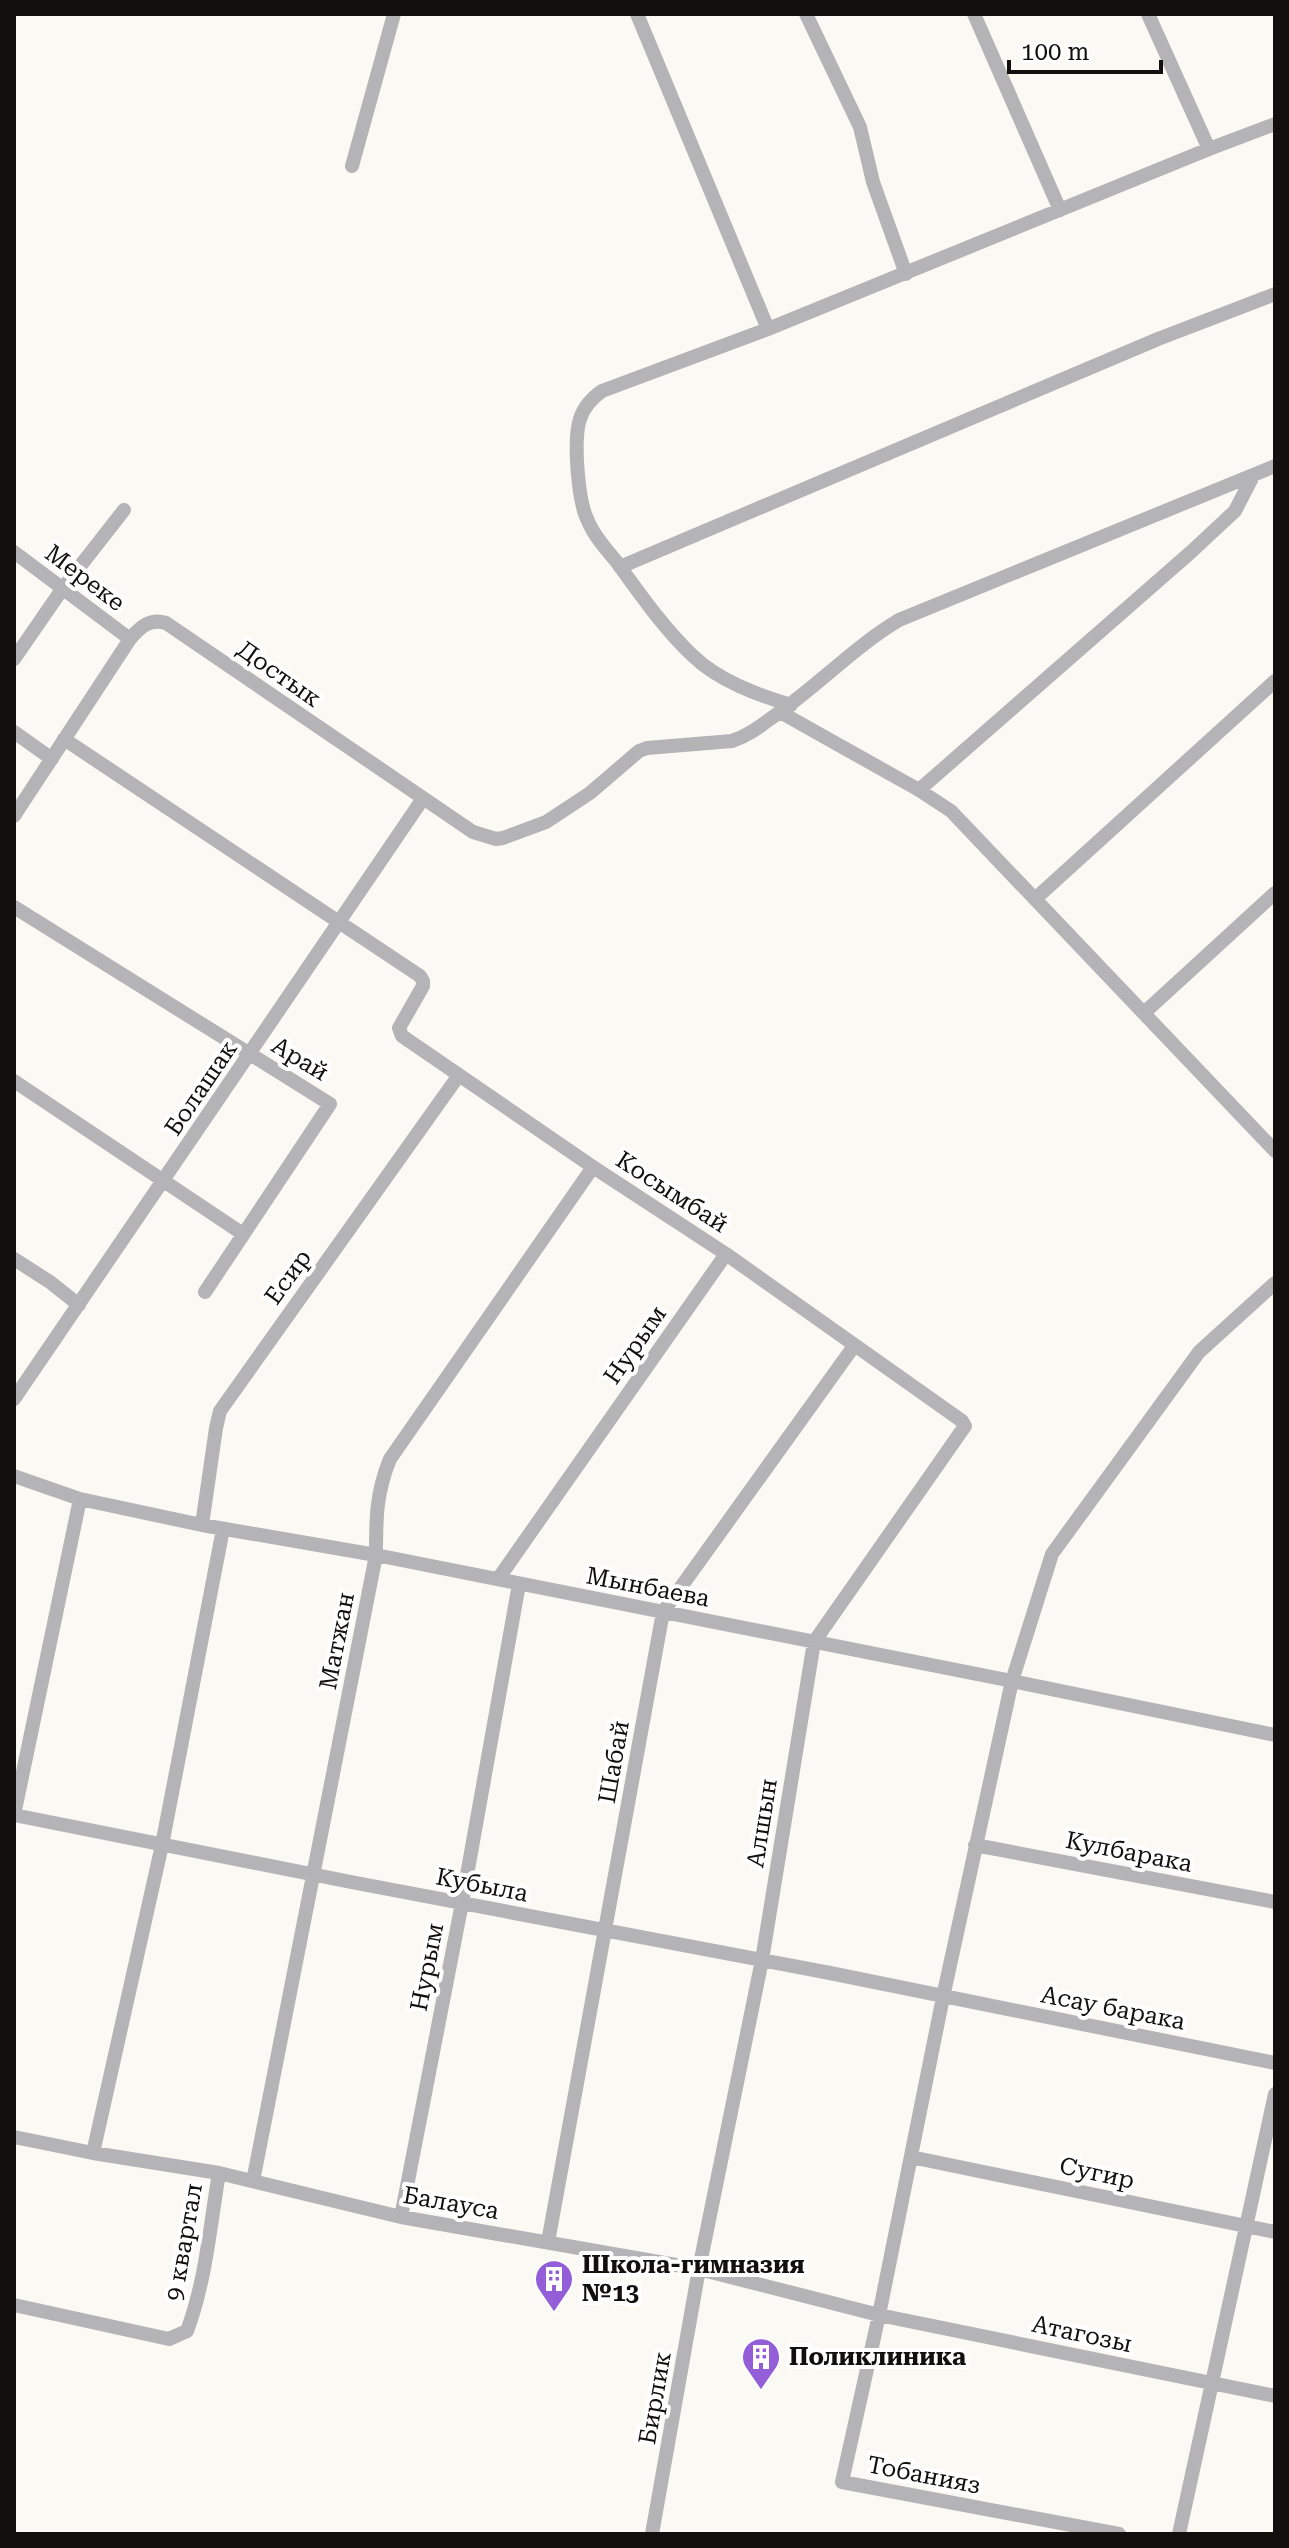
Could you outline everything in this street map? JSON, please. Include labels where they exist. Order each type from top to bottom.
[{"type":"street","points":[[352,166],[394,14]]},
{"type":"street","points":[[637,14],[768,329]]},
{"type":"street","points":[[806,14],[860,127],[873,182],[906,274]]},
{"type":"street","points":[[974,14],[1060,210]]},
{"type":"street","points":[[1148,14],[1209,149]]},
{"type":"street","points":[[1275,124],[768,329],[602,391],[590,400],[580,418],[577,433],[582,508],[589,525],[649,606],[693,656],[709,669],[786,709],[951,811],[1275,1151]]},
{"type":"street","points":[[620,567],[1158,339],[1275,294]]},
{"type":"street","name":"Достык","points":[[130,639],[146,623],[166,623],[422,800],[473,832],[503,838],[546,822],[579,801],[639,751],[732,741],[743,737],[786,709],[880,631],[899,620],[1275,466]]},
{"type":"street","points":[[919,790],[1235,511],[1253,476]]},
{"type":"street","points":[[14,659],[63,588],[124,510]]},
{"type":"street","name":"Мереке","points":[[14,552],[130,639]]},
{"type":"street","points":[[14,816],[130,639]]},
{"type":"street","points":[[1035,899],[1275,681]]},
{"type":"street","points":[[14,732],[52,759]]},
{"type":"street","points":[[64,739],[339,922]]},
{"type":"street","name":"Болашак","points":[[14,1399],[422,800]]},
{"type":"street","points":[[1144,1013],[1272,901]]},
{"type":"street","name":"Арай","points":[[14,907],[330,1104],[205,1292]]},
{"type":"street","name":"Косымбай","points":[[339,922],[423,981],[399,1032],[593,1167],[726,1254],[965,1426]]},
{"type":"street","name":"Есир","points":[[202,1525],[220,1411],[459,1075]]},
{"type":"street","points":[[14,1081],[243,1234]]},
{"type":"street","name":"Матжан","points":[[253,2181],[376,1555],[380,1482],[390,1459],[593,1167]]},
{"type":"street","name":"Нурым","points":[[498,1579],[726,1254]]},
{"type":"street","points":[[14,1259],[79,1305]]},
{"type":"street","points":[[879,2315],[943,1997],[1012,1681],[1052,1554],[1199,1352],[1275,1283]]},
{"type":"street","name":"Шабай","points":[[548,2242],[663,1612],[854,1346]]},
{"type":"street","name":"Алшын","points":[[699,2269],[762,1960],[814,1642],[965,1426]]},
{"type":"street","name":"Мынбаева","points":[[14,1476],[80,1499],[202,1525],[376,1555],[1275,1735]]},
{"type":"street","points":[[14,1815],[80,1499]]},
{"type":"street","points":[[93,2153],[162,1845],[223,1529]]},
{"type":"street","name":"Нурым","points":[[401,2217],[462,1903],[519,1584]]},
{"type":"street","name":"Кубыла","points":[[14,1815],[943,1997]]},
{"type":"street","name":"Кулбарака","points":[[975,1845],[1275,1902]]},
{"type":"street","name":"Асау барака","points":[[943,1997],[1275,2063]]},
{"type":"street","points":[[1179,2534],[1275,2094]]},
{"type":"street","name":"Балауса","points":[[14,2137],[219,2173],[401,2217],[699,2269],[879,2315]]},
{"type":"street","name":"Сугир","points":[[911,2157],[1275,2232]]},
{"type":"street","name":"9 квартал","points":[[14,2305],[169,2339],[187,2331],[203,2275],[219,2173]]},
{"type":"street","name":"Бирлик","points":[[652,2534],[699,2269]]},
{"type":"street","name":"Атагозы","points":[[879,2315],[1275,2396]]},
{"type":"street","name":"Тобанияз","points":[[879,2315],[842,2482],[1119,2534]]},
{"type":"place","name":"Школа-гимназия №13","points":[[554,2313]]},
{"type":"place","name":"Поликлиника","points":[[761,2391]]}]
